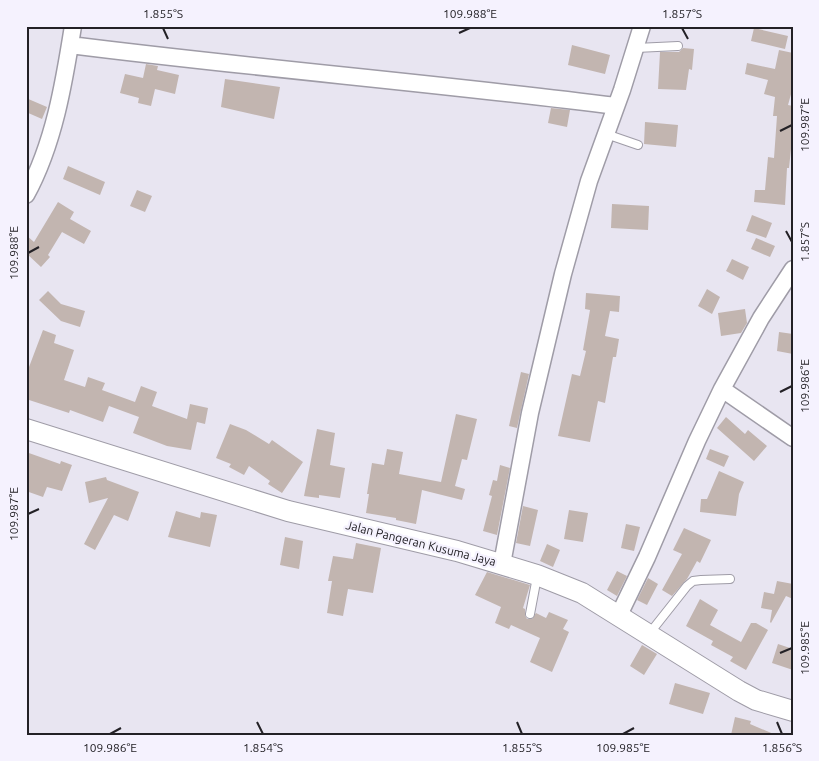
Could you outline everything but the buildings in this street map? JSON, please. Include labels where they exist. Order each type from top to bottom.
[{"type":"street","points":[[26,195],[44,156],[52,129],[74,26]]},
{"type":"street","points":[[502,564],[530,413],[563,274],[589,181],[642,26]]},
{"type":"street","points":[[70,45],[396,82],[469,88],[616,106]]},
{"type":"street","points":[[619,615],[722,389],[761,318],[793,268]]},
{"type":"street","points":[[722,389],[793,438]]},
{"type":"street","name":"Jalan Pangeran Kusuma Jaya","points":[[26,429],[288,511],[457,551],[537,575],[582,593],[739,691],[756,700],[793,711]]},
{"type":"lane","points":[[636,48],[678,46]]},
{"type":"lane","points":[[606,134],[638,146]]},
{"type":"lane","points":[[530,614],[537,575]]},
{"type":"lane","points":[[649,634],[686,586],[693,581],[730,579]]}]
